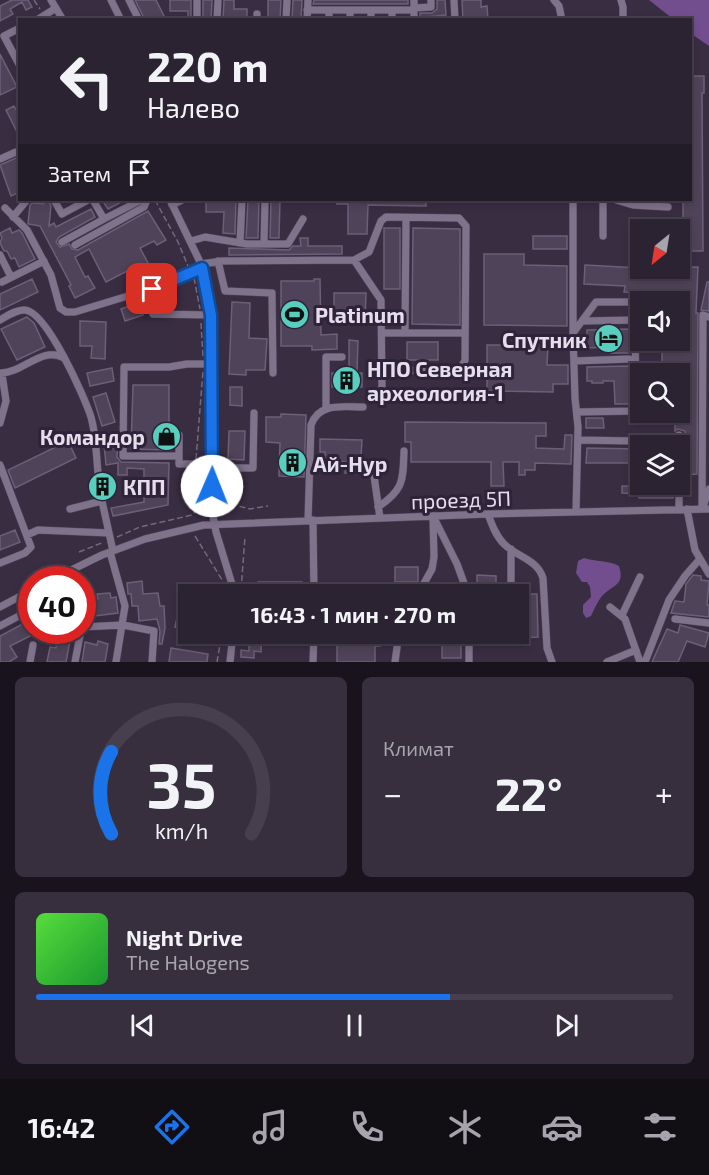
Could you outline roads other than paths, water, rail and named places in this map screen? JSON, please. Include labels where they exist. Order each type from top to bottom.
[{"type":"street","points":[[51,0],[62,18]]},
{"type":"street","points":[[111,0],[120,18]]},
{"type":"street","points":[[129,0],[138,18]]},
{"type":"street","points":[[197,0],[197,18]]},
{"type":"street","points":[[217,18],[218,0]]},
{"type":"street","points":[[286,18],[287,0]]},
{"type":"street","points":[[307,18],[308,0]]},
{"type":"street","points":[[307,10],[392,10],[414,6],[431,7],[431,0]]},
{"type":"street","points":[[454,0],[455,18]]},
{"type":"street","points":[[621,0],[623,18]]},
{"type":"street","points":[[556,1],[561,18]]},
{"type":"street","points":[[40,18],[56,8]]},
{"type":"street","points":[[329,10],[329,18]]},
{"type":"street","points":[[350,10],[350,18]]},
{"type":"street","points":[[371,10],[371,18]]},
{"type":"street","points":[[392,10],[392,18]]},
{"type":"street","points":[[18,29],[4,36],[18,62]]},
{"type":"street","points":[[0,159],[18,152]]},
{"type":"street","points":[[13,217],[26,201]]},
{"type":"street","points":[[55,201],[62,214],[86,201]]},
{"type":"street","points":[[94,201],[104,219]]},
{"type":"street","points":[[62,242],[138,201]]},
{"type":"street","points":[[75,245],[144,207],[147,201]]},
{"type":"street","points":[[240,243],[242,201]]},
{"type":"street","points":[[264,244],[265,201]]},
{"type":"street","points":[[573,201],[573,333],[578,440],[576,512]]},
{"type":"street","points":[[603,201],[603,236]]},
{"type":"street","points":[[619,201],[633,205],[668,207]]},
{"type":"street","points":[[171,202],[201,266],[211,315],[212,503],[214,525],[232,584]]},
{"type":"street","points":[[5,208],[27,230],[51,275],[60,308],[71,313],[152,289],[201,266],[218,261],[354,260],[369,252],[381,221],[386,217],[459,218],[466,226],[465,360],[462,366],[449,371],[383,370]]},
{"type":"street","points":[[405,333],[406,218]]},
{"type":"street","points":[[191,241],[205,237],[240,243],[288,244],[303,219]]},
{"type":"street","points":[[0,255],[11,277]]},
{"type":"street","points":[[354,260],[381,300],[382,391]]},
{"type":"street","points":[[2,282],[44,261]]},
{"type":"street","points":[[218,261],[225,291],[272,293],[273,373]]},
{"type":"street","points":[[573,333],[596,302],[630,302]]},
{"type":"street","points":[[0,320],[19,311],[27,310],[34,314],[40,319],[64,358],[91,418],[99,481]]},
{"type":"street","points":[[153,314],[211,315]]},
{"type":"street","points":[[706,509],[703,315],[709,317]]},
{"type":"street","points":[[577,412],[636,411],[635,320],[584,321]]},
{"type":"street","points":[[383,333],[465,333]]},
{"type":"street","points":[[0,423],[6,401],[1,374],[49,354],[64,358]]},
{"type":"street","points":[[326,408],[326,357],[342,357]]},
{"type":"street","points":[[574,361],[629,359]]},
{"type":"street","points":[[179,456],[123,456],[124,367],[181,368],[213,364]]},
{"type":"street","points":[[313,584],[310,520],[313,417],[326,408],[363,407]]},
{"type":"street","points":[[180,435],[179,464],[253,468],[254,413]]},
{"type":"street","points":[[578,440],[630,441]]},
{"type":"street","points":[[378,507],[393,497],[400,487],[404,451]]},
{"type":"street","points":[[0,465],[31,547],[29,551],[0,563]]},
{"type":"street","points":[[373,469],[380,518]]},
{"type":"street","points":[[706,509],[709,489]]},
{"type":"street","points":[[100,492],[110,536],[111,552],[125,606],[116,662]]},
{"type":"street","points":[[681,495],[699,560],[709,574]]},
{"type":"street","points":[[70,509],[102,501]]},
{"type":"street","name":"проезд 5П","points":[[82,566],[111,552],[161,534],[214,525],[488,514],[706,509]]},
{"type":"street","points":[[488,514],[502,542],[536,564],[540,570],[543,578],[547,648],[552,662]]},
{"type":"street","points":[[424,584],[432,569],[434,557],[433,516]]},
{"type":"street","points":[[433,516],[464,584]]},
{"type":"street","points":[[27,535],[38,530],[110,536]]},
{"type":"street","points":[[511,549],[511,582]]},
{"type":"street","points":[[645,662],[669,600],[699,560]]},
{"type":"street","points":[[622,615],[640,577]]},
{"type":"street","points":[[0,608],[18,598]]},
{"type":"street","points":[[610,607],[622,615],[630,628],[640,662]]},
{"type":"street","points":[[0,626],[18,616]]},
{"type":"street","points":[[675,619],[709,623]]},
{"type":"street","points":[[96,627],[123,625],[154,631],[152,662]]},
{"type":"street","points":[[75,662],[79,644]]},
{"type":"street","points":[[230,662],[232,644]]},
{"type":"street","points":[[313,662],[314,644]]},
{"type":"street","points":[[395,662],[397,644]]},
{"type":"street","points":[[469,644],[469,662]]},
{"type":"street","points":[[30,662],[33,645]]},
{"type":"street","points":[[607,662],[636,650]]},
{"type":"place","name":"Platinum","points":[[294,314]]},
{"type":"place","name":"Спутник","points":[[608,339]]},
{"type":"place","name":"НПО Северная археология-1","points":[[346,380]]},
{"type":"place","name":"Командор","points":[[166,436]]},
{"type":"place","name":"Ай-Нур","points":[[292,463]]},
{"type":"place","name":"КПП","points":[[102,486]]}]
